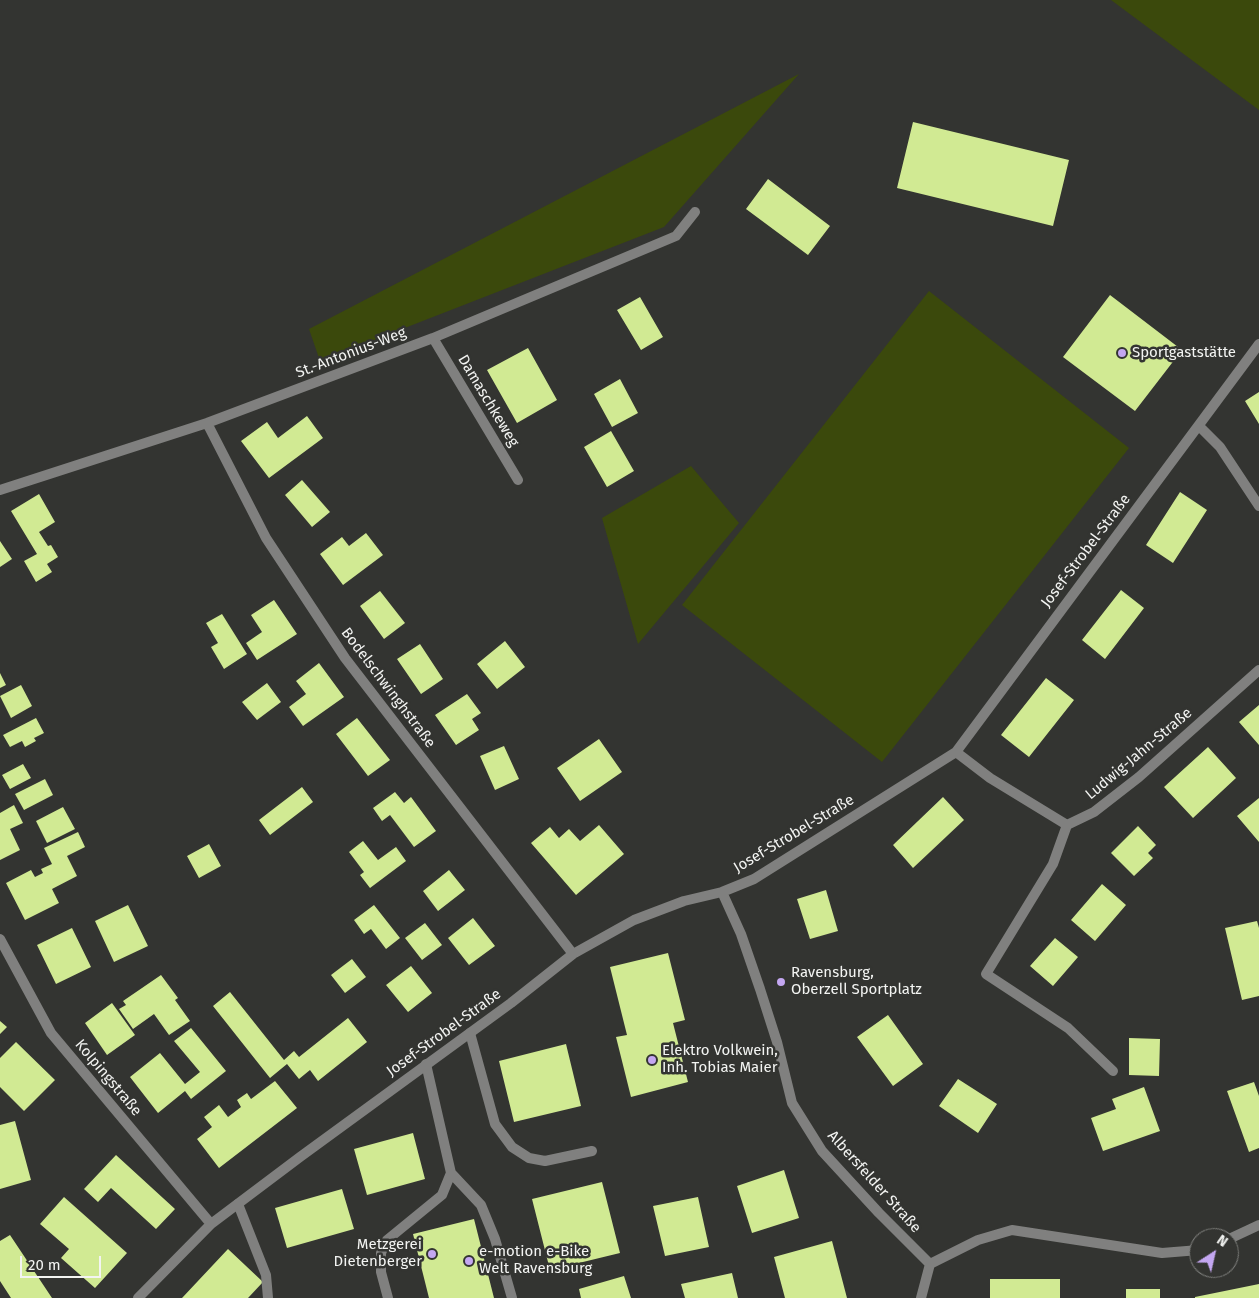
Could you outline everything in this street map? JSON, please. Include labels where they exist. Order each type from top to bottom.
[{"type":"street","name":"St.-Antonius-Weg","points":[[0,490],[207,423],[433,338],[676,236],[696,212]]},
{"type":"street","name":"Damaschkeweg","points":[[433,338],[518,480]]},
{"type":"street","name":"Josef-Strobel-Straße","points":[[138,1298],[211,1224],[426,1064],[511,1004],[573,954],[634,920],[684,901],[722,892],[754,879],[956,752],[1259,344]]},
{"type":"street","name":"Bodelschwinghstraße","points":[[207,423],[266,538],[345,658],[573,954]]},
{"type":"street","points":[[1199,426],[1220,447],[1259,506]]},
{"type":"street","name":"Ludwig-Jahn-Straße","points":[[1067,825],[1094,812],[1139,777],[1259,670]]},
{"type":"street","points":[[956,752],[990,778],[1067,825],[1053,864],[986,974],[1068,1028],[1113,1071]]},
{"type":"street","name":"Albersfelder Straße","points":[[722,892],[741,934],[757,980],[777,1042],[792,1103],[822,1150],[879,1214],[930,1264]]},
{"type":"street","name":"Kolpingstraße","points":[[0,939],[51,1033],[211,1224]]},
{"type":"street","points":[[470,1033],[495,1124],[512,1147],[529,1158],[545,1161],[592,1151]]},
{"type":"street","points":[[426,1064],[451,1174],[481,1205],[495,1240],[512,1298]]},
{"type":"street","points":[[388,1298],[381,1272],[381,1253],[387,1240],[442,1195],[451,1174]]},
{"type":"street","points":[[238,1204],[266,1275],[268,1298]]},
{"type":"street","points":[[1239,1234],[1259,1225]]},
{"type":"street","points":[[921,1298],[930,1264],[978,1240],[1012,1230],[1162,1253],[1189,1251]]},
{"type":"green space","points":[[1111,0],[1259,0],[1259,110]]},
{"type":"green space","points":[[799,74],[664,227],[320,361],[309,329]]},
{"type":"green space","points":[[929,291],[1129,448],[882,762],[682,605]]},
{"type":"green space","points":[[691,466],[739,523],[638,644],[602,518]]},
{"type":"building","points":[[913,122],[1069,160],[1053,226],[897,188]]},
{"type":"building","points":[[768,179],[830,226],[808,255],[746,209]]},
{"type":"building","name":"Sportgaststätte","points":[[1110,295],[1182,350],[1135,411],[1063,357]]},
{"type":"building","points":[[640,297],[663,337],[641,350],[617,310]]},
{"type":"building","points":[[528,348],[557,400],[517,423],[487,370]]},
{"type":"building","points":[[620,379],[638,413],[612,427],[594,394]]},
{"type":"building","points":[[1259,392],[1259,424],[1245,401]]},
{"type":"building","points":[[307,416],[323,438],[269,478],[241,441],[267,422],[278,438]]},
{"type":"building","points":[[611,431],[634,471],[607,487],[584,447]]},
{"type":"building","points":[[302,480],[330,512],[312,527],[285,495]]},
{"type":"building","points":[[1180,492],[1207,510],[1173,563],[1146,545]]},
{"type":"building","points":[[39,494],[55,522],[39,532],[48,546],[51,545],[58,557],[47,564],[52,572],[36,582],[24,561],[37,554],[11,511]]},
{"type":"building","points":[[366,533],[383,555],[343,585],[320,554],[342,537],[349,546]]},
{"type":"building","points":[[0,541],[12,559],[0,567]]},
{"type":"building","points":[[1121,590],[1144,608],[1105,659],[1082,640]]},
{"type":"building","points":[[380,591],[405,623],[384,639],[360,606]]},
{"type":"building","points":[[274,600],[297,634],[257,660],[246,643],[262,632],[251,615]]},
{"type":"building","points":[[222,614],[247,654],[224,669],[211,647],[218,643],[206,623]]},
{"type":"building","points":[[505,641],[525,667],[497,689],[477,664]]},
{"type":"building","points":[[420,644],[443,679],[421,694],[397,659]]},
{"type":"building","points":[[319,663],[344,697],[303,726],[289,707],[306,694],[296,681]]},
{"type":"building","points":[[0,673],[6,685],[0,688]]},
{"type":"building","points":[[1046,678],[1074,700],[1029,757],[1001,735]]},
{"type":"building","points":[[267,683],[281,702],[257,720],[242,702]]},
{"type":"building","points":[[21,685],[32,706],[11,718],[0,696]]},
{"type":"building","points":[[467,694],[481,713],[472,719],[479,730],[456,745],[435,715]]},
{"type":"building","points":[[1259,705],[1259,745],[1239,722]]},
{"type":"building","points":[[36,718],[44,733],[34,738],[36,741],[25,747],[22,741],[10,747],[3,735]]},
{"type":"building","points":[[357,718],[390,760],[368,776],[336,734]]},
{"type":"building","points":[[599,739],[622,772],[580,801],[557,768]]},
{"type":"building","points":[[504,746],[519,779],[495,790],[480,756]]},
{"type":"building","points":[[1208,747],[1236,778],[1193,818],[1164,787]]},
{"type":"building","points":[[23,764],[31,778],[10,789],[2,775]]},
{"type":"building","points":[[45,779],[53,795],[24,810],[15,794]]},
{"type":"building","points":[[302,787],[313,802],[270,835],[259,820]]},
{"type":"building","points":[[395,792],[404,803],[411,797],[436,831],[414,847],[390,815],[382,821],[373,808]]},
{"type":"building","points":[[943,797],[964,820],[913,868],[893,845]]},
{"type":"building","points":[[1259,798],[1259,842],[1237,816]]},
{"type":"building","points":[[14,805],[23,823],[10,829],[20,850],[0,860],[0,813]]},
{"type":"building","points":[[63,807],[75,829],[47,843],[36,821]]},
{"type":"building","points":[[599,825],[624,854],[576,895],[531,843],[550,827],[559,838],[569,829],[580,841]]},
{"type":"building","points":[[1138,826],[1156,845],[1148,853],[1153,858],[1134,876],[1111,853]]},
{"type":"building","points":[[78,832],[85,847],[67,856],[77,876],[52,889],[59,903],[25,920],[6,883],[31,870],[35,877],[43,873],[41,869],[52,864],[44,848]]},
{"type":"building","points":[[363,841],[378,860],[396,847],[406,861],[370,888],[360,875],[364,872],[349,852]]},
{"type":"building","points":[[209,844],[221,866],[199,878],[187,856]]},
{"type":"building","points":[[449,870],[465,890],[438,911],[423,891]]},
{"type":"building","points":[[1102,884],[1126,905],[1095,941],[1071,920]]},
{"type":"building","points":[[826,890],[838,931],[810,939],[797,899]]},
{"type":"building","points":[[128,905],[148,946],[114,962],[95,921]]},
{"type":"building","points":[[374,905],[400,938],[386,949],[371,929],[364,934],[354,920]]},
{"type":"building","points":[[473,918],[495,946],[469,965],[448,938]]},
{"type":"building","points":[[1257,921],[1259,928],[1259,996],[1242,1000],[1225,928]]},
{"type":"building","points":[[425,923],[442,945],[422,960],[405,938]]},
{"type":"building","points":[[72,928],[91,967],[56,984],[37,945]]},
{"type":"building","points":[[1055,938],[1078,957],[1053,986],[1030,966]]},
{"type":"building","points":[[668,953],[685,1020],[673,1023],[688,1082],[631,1097],[616,1037],[627,1035],[610,967]]},
{"type":"building","points":[[352,959],[366,977],[345,993],[331,975]]},
{"type":"building","points":[[411,966],[432,993],[408,1012],[386,985]]},
{"type":"building","points":[[161,975],[178,998],[175,1000],[190,1021],[169,1035],[154,1014],[133,1029],[119,1009],[126,1005],[123,1001]]},
{"type":"building","points":[[230,992],[284,1060],[294,1051],[299,1057],[348,1018],[367,1042],[318,1081],[310,1070],[299,1079],[287,1064],[270,1078],[213,1006]]},
{"type":"building","points":[[112,1003],[135,1035],[107,1055],[85,1023]]},
{"type":"building","points":[[888,1015],[923,1064],[893,1086],[857,1037]]},
{"type":"building","points":[[0,1021],[7,1027],[0,1034]]},
{"type":"building","points":[[191,1028],[226,1071],[191,1099],[185,1091],[158,1113],[130,1077],[160,1053],[185,1084],[200,1072],[174,1041]]},
{"type":"building","points":[[1129,1038],[1160,1039],[1159,1076],[1129,1075]]},
{"type":"building","points":[[16,1042],[55,1080],[24,1111],[0,1087],[0,1058]]},
{"type":"building","points":[[566,1044],[581,1106],[514,1122],[499,1061]]},
{"type":"building","points":[[958,1079],[997,1104],[978,1133],[939,1106]]},
{"type":"building","points":[[275,1081],[297,1108],[219,1168],[197,1139],[212,1127],[204,1117],[219,1105],[228,1117],[241,1107],[237,1100],[247,1093],[251,1099]]},
{"type":"building","points":[[1254,1082],[1259,1096],[1259,1148],[1249,1152],[1227,1091]]},
{"type":"building","points":[[1144,1087],[1160,1131],[1103,1151],[1091,1118],[1116,1109],[1112,1099]]},
{"type":"building","points":[[15,1121],[31,1180],[0,1189],[0,1125]]},
{"type":"building","points":[[413,1133],[425,1179],[367,1195],[354,1149]]},
{"type":"building","points":[[116,1155],[175,1209],[156,1229],[111,1188],[98,1202],[84,1189]]},
{"type":"building","points":[[784,1170],[799,1218],[752,1233],[737,1186]]},
{"type":"building","points":[[602,1182],[620,1253],[550,1270],[532,1199]]},
{"type":"building","points":[[342,1189],[354,1229],[287,1248],[275,1208]]},
{"type":"building","points":[[64,1197],[127,1253],[95,1288],[61,1258],[69,1249],[40,1224]]},
{"type":"building","points":[[698,1197],[709,1247],[665,1256],[653,1206]]},
{"type":"building","points":[[474,1219],[494,1298],[429,1298],[413,1234]]},
{"type":"building","points":[[10,1235],[52,1298],[11,1298],[0,1281],[0,1241]]},
{"type":"building","points":[[832,1241],[847,1298],[785,1298],[774,1257]]},
{"type":"building","points":[[228,1249],[263,1282],[248,1298],[182,1298]]},
{"type":"building","points":[[732,1273],[738,1298],[685,1298],[681,1284]]},
{"type":"building","points":[[624,1276],[631,1298],[581,1298],[579,1289]]},
{"type":"building","points":[[990,1279],[1060,1279],[1060,1298],[990,1298]]},
{"type":"building","points":[[1259,1284],[1259,1298],[1195,1298],[1195,1297]]},
{"type":"building","points":[[1126,1289],[1160,1289],[1160,1298],[1126,1298]]},
{"type":"place","name":"Sportgaststätte","points":[[1122,353]]},
{"type":"place","name":"Ravensburg, Oberzell Sportplatz","points":[[781,982]]},
{"type":"place","name":"Elektro Volkwein, Inh. Tobias Maier","points":[[652,1060]]},
{"type":"place","name":"Metzgerei Dietenberger","points":[[432,1254]]},
{"type":"place","name":"e-motion e-Bike Welt Ravensburg","points":[[469,1261]]}]
